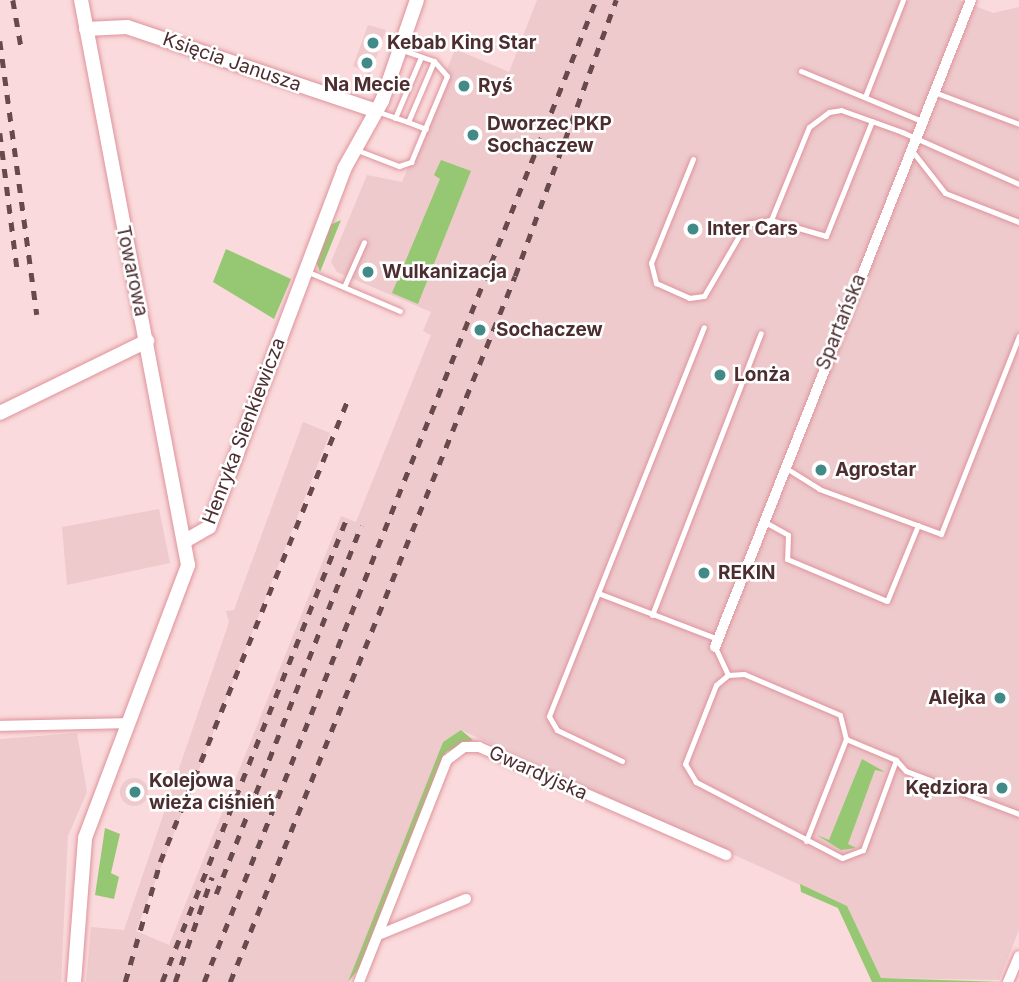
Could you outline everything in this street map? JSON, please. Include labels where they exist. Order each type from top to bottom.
[{"type":"street","name":"Towarowa","points":[[81,0],[185,541]]},
{"type":"street","name":"Henryka Sienkiewicza","points":[[75,982],[85,838],[184,583],[185,541],[209,527],[354,149],[376,111],[417,0]]},
{"type":"street","name":"Spartańska","points":[[717,643],[784,467],[971,0]]},
{"type":"street","name":"Księcia Janusza","points":[[86,29],[127,27],[376,111]]},
{"type":"street","points":[[0,413],[147,341]]},
{"type":"street","points":[[0,726],[128,723]]},
{"type":"street","name":"Gwardyjska","points":[[361,978],[381,934],[447,760],[464,747],[479,747],[726,855]]},
{"type":"street","points":[[381,934],[466,899]]},
{"type":"street","points":[[1009,982],[1019,956]]},
{"type":"street","points":[[361,978],[374,982]]},
{"type":"lane","points":[[865,97],[904,0]]},
{"type":"lane","points":[[354,149],[403,166],[414,158],[447,76],[433,61],[400,49]]},
{"type":"lane","points":[[395,118],[421,57]]},
{"type":"lane","points":[[408,122],[433,61]]},
{"type":"lane","points":[[802,71],[922,121]]},
{"type":"lane","points":[[934,92],[1019,124]]},
{"type":"lane","points":[[771,220],[817,118],[841,110],[915,138],[1019,184]]},
{"type":"lane","points":[[376,111],[426,129]]},
{"type":"lane","points":[[693,159],[651,263],[656,283],[690,298],[704,296],[746,224],[771,220],[826,236],[872,121]]},
{"type":"lane","points":[[910,150],[945,193],[1019,222]]},
{"type":"lane","points":[[344,287],[364,243]]},
{"type":"lane","points":[[306,271],[400,311]]},
{"type":"lane","points":[[621,761],[557,730],[549,716],[704,327]]},
{"type":"lane","points":[[652,615],[761,333]]},
{"type":"lane","points":[[784,467],[820,489],[941,534],[1019,336]]},
{"type":"lane","points":[[763,521],[788,535],[787,559],[887,601],[918,525]]},
{"type":"lane","points":[[598,593],[717,643],[728,675]]},
{"type":"lane","points":[[806,841],[846,739],[840,715],[744,674],[728,675],[716,685],[685,764],[687,775],[806,841],[842,858],[858,855],[896,760]]},
{"type":"lane","points":[[846,739],[896,760],[906,771],[1019,814]]},
{"type":"shaded area","points":[[537,0],[959,0],[993,13],[1019,7],[1019,930],[999,980],[881,978],[846,906],[461,730],[443,742],[348,982],[86,982],[91,927],[124,930],[229,622],[226,611],[234,610],[303,422],[330,433],[136,931],[169,945],[341,516],[356,522],[431,335],[423,331],[431,312],[337,272],[331,262],[367,175],[402,182],[455,49],[509,72]]},
{"type":"shaded area","points":[[368,25],[386,30],[370,75],[353,66]]},
{"type":"shaded area","points":[[159,509],[170,563],[67,585],[62,527]]},
{"type":"shaded area","points":[[77,733],[87,792],[68,836],[61,982],[0,982],[0,739]]},
{"type":"shaded area","points":[[134,778],[144,782],[148,792],[144,802],[134,806],[124,802],[120,792],[124,782]]},
{"type":"green space","points":[[441,160],[471,171],[418,304],[392,293],[440,179],[434,175]]},
{"type":"green space","points":[[341,220],[320,272],[316,261],[330,225]]},
{"type":"green space","points":[[226,249],[291,279],[274,319],[213,282]]},
{"type":"green space","points":[[461,730],[473,740],[446,752],[362,965],[348,982],[443,742]]},
{"type":"green space","points":[[862,759],[885,772],[875,770],[848,844],[856,848],[841,850],[817,835],[829,840]]},
{"type":"green space","points":[[105,828],[120,834],[111,873],[119,877],[114,899],[95,895]]},
{"type":"green space","points":[[800,884],[847,906],[881,978],[1002,982],[872,982],[838,908],[801,892]]},
{"type":"railway","points":[[13,0],[21,46]]},
{"type":"railway","points":[[204,982],[596,0]]},
{"type":"railway","points":[[230,982],[515,276],[616,0]]},
{"type":"railway","points":[[0,41],[37,315]]},
{"type":"railway","points":[[0,133],[18,275]]},
{"type":"railway","points":[[125,982],[160,862],[348,399]]},
{"type":"railway","points":[[162,982],[346,520]]},
{"type":"railway","points":[[216,894],[361,526]]},
{"type":"railway","points":[[175,982],[212,877]]},
{"type":"place","name":"Kebab King Star","points":[[373,43]]},
{"type":"place","name":"Na Mecie","points":[[367,63]]},
{"type":"place","name":"Ryś","points":[[464,86]]},
{"type":"place","name":"Dworzec PKP Sochaczew","points":[[473,135]]},
{"type":"place","name":"Inter Cars","points":[[693,229]]},
{"type":"place","name":"Wulkanizacja","points":[[368,272]]},
{"type":"place","name":"Sochaczew","points":[[480,330]]},
{"type":"place","name":"Lonża","points":[[720,375]]},
{"type":"place","name":"Agrostar","points":[[821,470]]},
{"type":"place","name":"REKIN","points":[[704,573]]},
{"type":"place","name":"Alejka","points":[[1000,698]]},
{"type":"place","name":"Kędziora","points":[[1002,788]]},
{"type":"place","name":"Kolejowa wieża ciśnień","points":[[135,792]]}]
